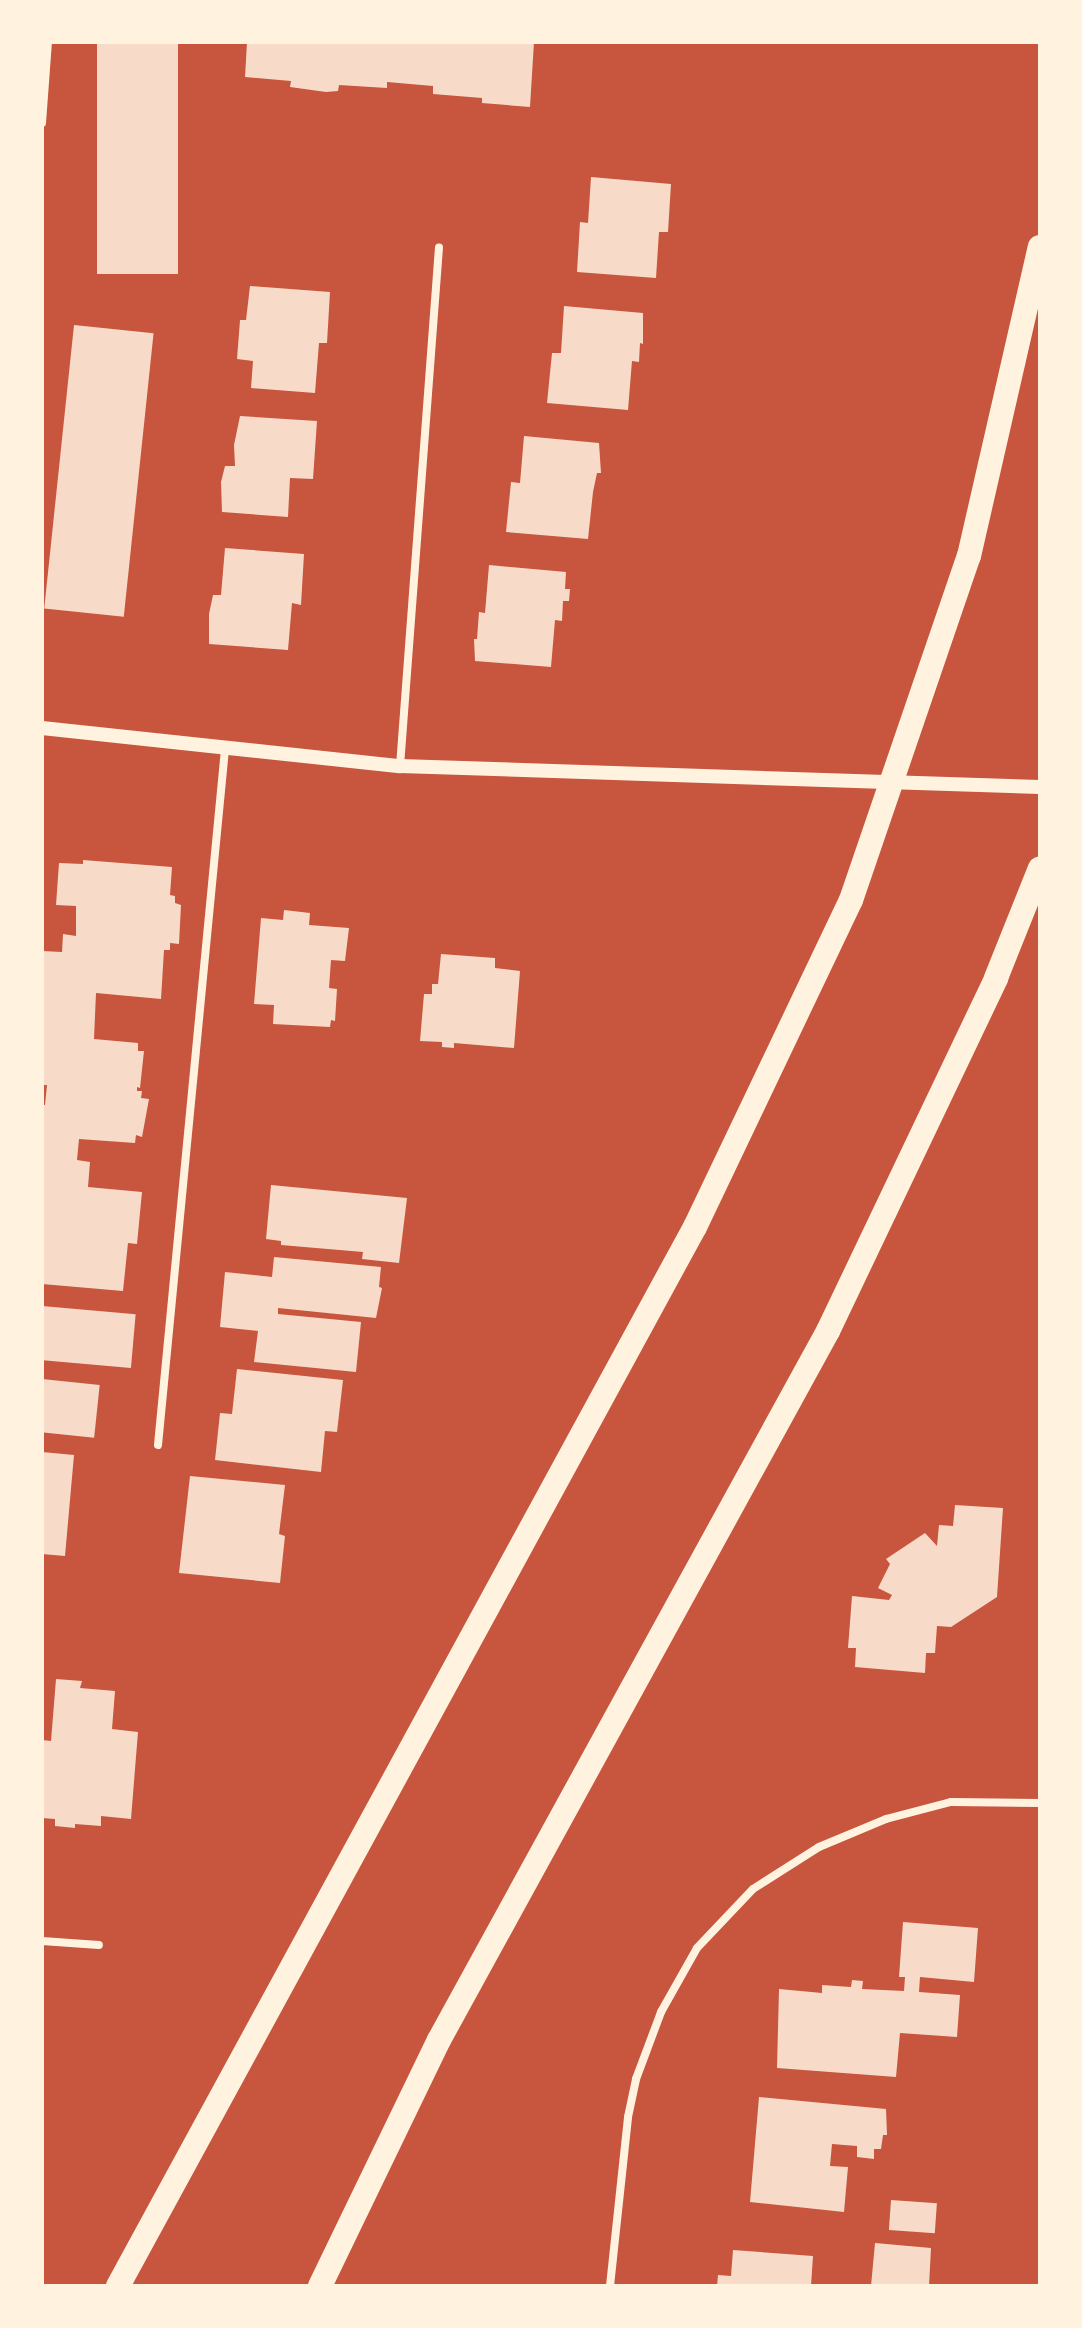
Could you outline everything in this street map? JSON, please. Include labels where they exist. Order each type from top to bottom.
[{"type":"highway","points":[[118,2286],[695,1227],[851,900],[969,556],[1040,247]]},
{"type":"highway","points":[[320,2286],[439,2040],[828,1331],[996,978],[1040,868]]},
{"type":"street","points":[[42,123],[48,42]]},
{"type":"street","points":[[400,766],[439,247]]},
{"type":"street","points":[[42,728],[400,766],[1040,787]]},
{"type":"street","points":[[158,1445],[225,749]]},
{"type":"street","points":[[610,2286],[628,2117],[636,2079],[661,2012],[697,1948],[753,1889],[832,1841],[886,1819],[951,1802],[1040,1803]]},
{"type":"street","points":[[42,1941],[99,1945]]},
{"type":"building","points":[[97,42],[178,42],[178,274],[97,274]]},
{"type":"building","points":[[247,42],[534,42],[530,107],[482,103],[482,98],[433,94],[433,86],[387,82],[387,88],[339,85],[338,91],[326,92],[290,87],[291,81],[245,77]]},
{"type":"building","points":[[591,177],[671,184],[668,232],[659,232],[656,278],[577,272],[580,222],[588,223]]},
{"type":"building","points":[[250,286],[330,292],[327,343],[319,343],[315,393],[251,388],[253,361],[237,359],[240,320],[246,320]]},
{"type":"building","points":[[564,306],[643,313],[643,344],[640,343],[639,362],[632,361],[628,410],[547,403],[552,353],[561,353]]},
{"type":"building","points":[[74,325],[154,333],[124,617],[44,608]]},
{"type":"building","points":[[240,416],[317,421],[313,479],[290,478],[288,517],[222,512],[221,482],[225,466],[235,466],[234,445]]},
{"type":"building","points":[[524,436],[599,443],[601,473],[597,473],[593,492],[588,539],[506,532],[511,482],[520,483]]},
{"type":"building","points":[[225,548],[304,554],[301,605],[292,603],[288,650],[209,644],[209,614],[213,595],[221,595]]},
{"type":"building","points":[[489,565],[566,572],[565,589],[570,589],[569,601],[563,601],[562,621],[555,620],[551,667],[475,661],[474,639],[477,639],[479,612],[485,613]]},
{"type":"building","points":[[83,860],[172,867],[170,895],[175,896],[175,903],[181,905],[179,944],[170,943],[170,950],[164,950],[161,999],[96,993],[94,1039],[138,1043],[138,1051],[144,1051],[140,1088],[137,1087],[137,1091],[142,1091],[141,1098],[149,1099],[142,1137],[136,1135],[135,1143],[79,1139],[77,1160],[90,1162],[88,1187],[142,1192],[137,1244],[128,1243],[123,1291],[42,1284],[42,1105],[45,1105],[47,1085],[42,1085],[42,951],[62,952],[63,934],[76,936],[76,906],[56,905],[59,863],[83,864]]},
{"type":"building","points":[[284,910],[310,913],[309,925],[349,928],[345,961],[331,960],[329,988],[337,989],[335,1021],[331,1020],[330,1027],[273,1024],[274,1005],[254,1004],[261,918],[283,920]]},
{"type":"building","points":[[441,954],[495,958],[495,968],[520,971],[514,1048],[454,1043],[454,1048],[442,1047],[442,1042],[420,1041],[424,994],[432,994],[432,984],[438,984]]},
{"type":"building","points":[[271,1185],[407,1198],[399,1263],[362,1259],[363,1252],[281,1245],[281,1241],[266,1239]]},
{"type":"building","points":[[274,1257],[381,1267],[379,1287],[382,1288],[376,1318],[278,1308],[278,1314],[361,1322],[356,1372],[254,1362],[258,1331],[220,1327],[225,1272],[272,1277]]},
{"type":"building","points":[[42,1306],[136,1314],[131,1368],[42,1360]]},
{"type":"building","points":[[237,1369],[343,1380],[337,1432],[325,1431],[321,1472],[215,1460],[220,1413],[232,1414]]},
{"type":"building","points":[[42,1379],[100,1385],[94,1438],[42,1432]]},
{"type":"building","points":[[42,1452],[74,1455],[65,1556],[42,1554]]},
{"type":"building","points":[[190,1476],[285,1485],[279,1534],[285,1536],[280,1583],[179,1573]]},
{"type":"building","points":[[955,1505],[1003,1508],[997,1597],[951,1627],[937,1626],[935,1653],[926,1653],[925,1673],[855,1667],[856,1648],[848,1648],[852,1596],[889,1600],[892,1595],[878,1588],[890,1564],[886,1559],[925,1533],[937,1546],[939,1525],[953,1526]]},
{"type":"building","points":[[56,1679],[82,1681],[80,1688],[115,1691],[112,1729],[138,1732],[131,1819],[101,1816],[101,1826],[75,1824],[75,1828],[55,1826],[55,1819],[42,1818],[42,1740],[51,1741]]},
{"type":"building","points":[[903,1922],[978,1928],[974,1982],[920,1977],[919,1992],[960,1995],[957,2037],[900,2033],[896,2077],[777,2068],[779,1989],[822,1993],[822,1985],[851,1987],[852,1980],[863,1981],[862,1989],[904,1991],[905,1977],[899,1977]]},
{"type":"building","points":[[759,2097],[886,2109],[887,2135],[883,2135],[881,2149],[874,2149],[874,2159],[857,2157],[857,2146],[832,2144],[830,2166],[848,2167],[844,2212],[750,2202]]},
{"type":"building","points":[[891,2200],[937,2203],[935,2233],[889,2230]]},
{"type":"building","points":[[875,2243],[931,2248],[929,2286],[871,2286]]},
{"type":"building","points":[[733,2250],[813,2256],[811,2286],[717,2286],[718,2275],[731,2276]]}]
